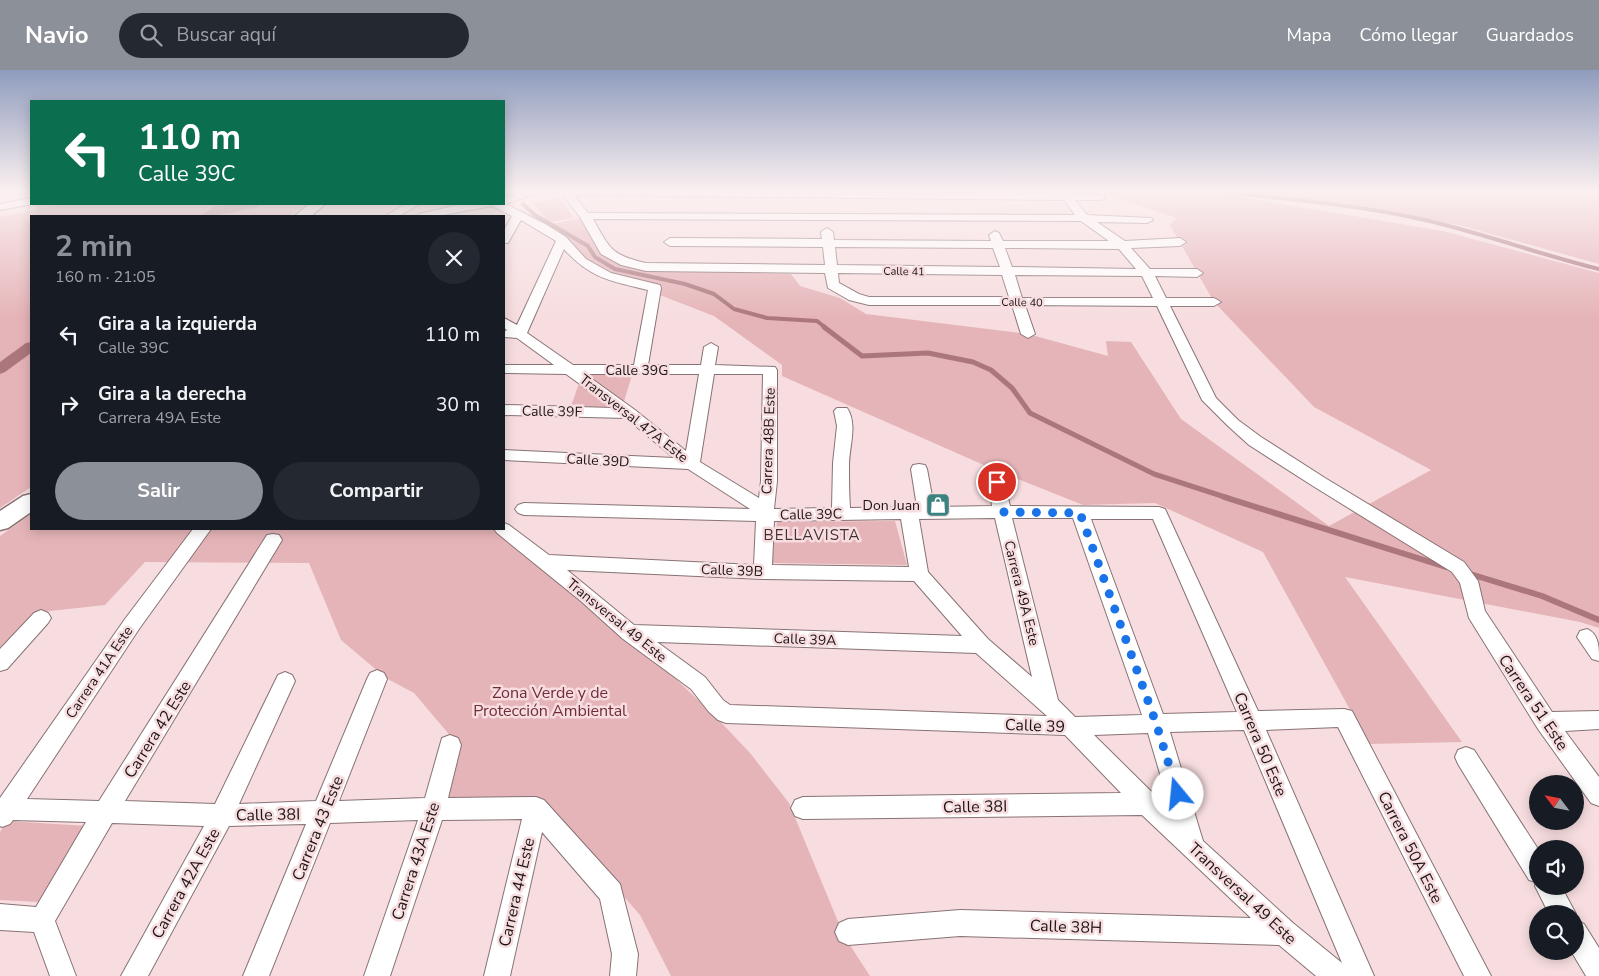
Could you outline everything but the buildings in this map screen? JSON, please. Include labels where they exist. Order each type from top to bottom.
[{"type":"street","points":[[552,233],[562,240],[582,262],[607,276],[656,288],[640,370]]},
{"type":"street","name":"Calle 41","points":[[595,233],[605,251],[613,257],[646,268],[1197,273]]},
{"type":"street","points":[[667,268],[672,233]]},
{"type":"street","points":[[715,233],[828,242],[998,243],[1038,233]]},
{"type":"street","points":[[827,233],[831,270]]},
{"type":"street","points":[[995,233],[1009,272],[1028,334]]},
{"type":"street","points":[[1049,233],[1064,273]]},
{"type":"street","points":[[1060,233],[1122,245],[1180,242]]},
{"type":"street","points":[[1106,233],[1122,245],[1148,273],[1162,303]]},
{"type":"street","points":[[505,334],[520,334],[562,240]]},
{"type":"street","name":"Calle 40","points":[[831,270],[833,284],[854,297],[869,301],[1214,302]]},
{"type":"street","name":"Carrera 51 Este","points":[[1162,303],[1210,400],[1233,423],[1255,441],[1463,574],[1476,613],[1546,722],[1599,796]]},
{"type":"street","name":"Transversal 47A Este","points":[[505,323],[630,413],[692,464],[765,513]]},
{"type":"street","points":[[692,464],[711,348]]},
{"type":"street","name":"Calle 39G","points":[[505,370],[770,370]]},
{"type":"street","name":"Carrera 48B Este","points":[[763,572],[765,513],[769,481],[770,370]]},
{"type":"street","name":"Calle 39F","points":[[505,410],[630,413]]},
{"type":"street","points":[[841,513],[841,463],[845,426],[842,411]]},
{"type":"street","name":"Calle 39D","points":[[505,455],[692,464]]},
{"type":"street","points":[[918,574],[917,513],[919,469]]},
{"type":"street","name":"Carrera 49A Este","points":[[997,482],[1002,512],[1049,704]]},
{"type":"street","points":[[0,522],[30,502]]},
{"type":"street","name":"Calle 39C","points":[[524,509],[765,513],[1002,512],[1159,514]]},
{"type":"street","points":[[1080,513],[1156,723],[1193,846]]},
{"type":"street","name":"Carrera 50 Este","points":[[1159,514],[1252,722],[1361,976]]},
{"type":"street","name":"Carrera 41A Este","points":[[2,812],[132,624],[201,530]]},
{"type":"street","name":"Transversal 49 Este","points":[[504,530],[630,633],[698,683],[716,706],[726,714]]},
{"type":"street","name":"Carrera 42 Este","points":[[42,920],[106,811],[273,540]]},
{"type":"street","name":"Calle 39B","points":[[545,562],[763,572],[918,574]]},
{"type":"street","name":"Transversal 49 Este","points":[[918,574],[981,645],[1049,704],[1147,804],[1284,932],[1337,976]]},
{"type":"street","points":[[0,663],[41,618]]},
{"type":"street","name":"Calle 39A","points":[[630,633],[981,645]]},
{"type":"street","points":[[1587,636],[1599,653]]},
{"type":"street","name":"Carrera 43 Este","points":[[256,976],[377,679]]},
{"type":"street","name":"Carrera 42A Este","points":[[134,976],[222,815],[285,681]]},
{"type":"street","name":"Calle 39","points":[[726,714],[1072,726],[1344,718]]},
{"type":"street","name":"Carrera 50A Este","points":[[1344,718],[1478,976]]},
{"type":"street","points":[[1546,722],[1599,720]]},
{"type":"street","name":"Carrera 43A Este","points":[[377,976],[434,808],[450,745]]},
{"type":"street","points":[[1466,757],[1529,857]]},
{"type":"street","name":"Calle 38I","points":[[803,808],[1147,804]]},
{"type":"street","name":"Calle 38I","points":[[2,812],[106,811],[222,815],[434,808],[536,808]]},
{"type":"street","points":[[536,808],[610,893],[624,965]]},
{"type":"street","name":"Carrera 44 Este","points":[[497,976],[536,808]]},
{"type":"street","points":[[0,917],[42,920],[63,976]]},
{"type":"street","name":"Calle 38H","points":[[848,932],[960,923],[1284,932]]},
{"type":"street","points":[[1584,948],[1599,972]]},
{"type":"green space","points":[[0,233],[30,233],[30,488],[0,508]]},
{"type":"green space","points":[[557,233],[590,233],[598,248],[614,261],[642,270],[791,274],[800,286],[840,298],[866,314],[1028,334],[1108,356],[1106,341],[1131,342],[1181,419],[1329,526],[1431,470],[1314,407],[1214,302],[1175,233],[1451,233],[1599,273],[1599,628],[1580,622],[1345,577],[1462,742],[1369,744],[1263,552],[1155,503],[1083,505],[995,470],[782,376],[782,365],[714,316],[652,292],[588,261]]},
{"type":"green space","points":[[1489,233],[1599,233],[1599,264]]},
{"type":"green space","points":[[582,375],[632,375],[622,408],[571,406]]},
{"type":"green space","name":"Zona Verde y de Protección Ambiental","points":[[30,515],[30,530],[497,530],[628,634],[714,715],[750,753],[789,803],[844,936],[870,976],[671,976],[640,915],[542,803],[442,803],[458,745],[414,693],[386,678],[341,640],[309,563],[145,562],[105,605],[41,612],[0,648],[0,536]]},
{"type":"green space","points":[[895,521],[907,565],[771,563],[777,522]]},
{"type":"green space","points":[[7,821],[88,826],[38,902],[0,900],[0,832]]},
{"type":"waterway","points":[[566,233],[588,246],[595,257],[615,269],[685,284],[714,294],[734,309],[767,318],[817,321],[826,328]]},
{"type":"waterway","points":[[1476,233],[1599,269]]},
{"type":"waterway","points":[[824,327],[862,356],[928,353],[973,362],[991,370],[1012,388],[1030,413],[1154,474],[1228,498]]},
{"type":"waterway","points":[[0,369],[30,347]]},
{"type":"waterway","points":[[1224,497],[1446,567]]},
{"type":"waterway","points":[[1467,573],[1542,596],[1599,620]]},
{"type":"place","name":"Don Juan","points":[[938,505]]},
{"type":"district","name":"BELLAVISTA","points":[[812,535]]},
{"type":"route","points":[[997,482],[1002,512],[1080,513],[1156,723],[1178,794]]}]
